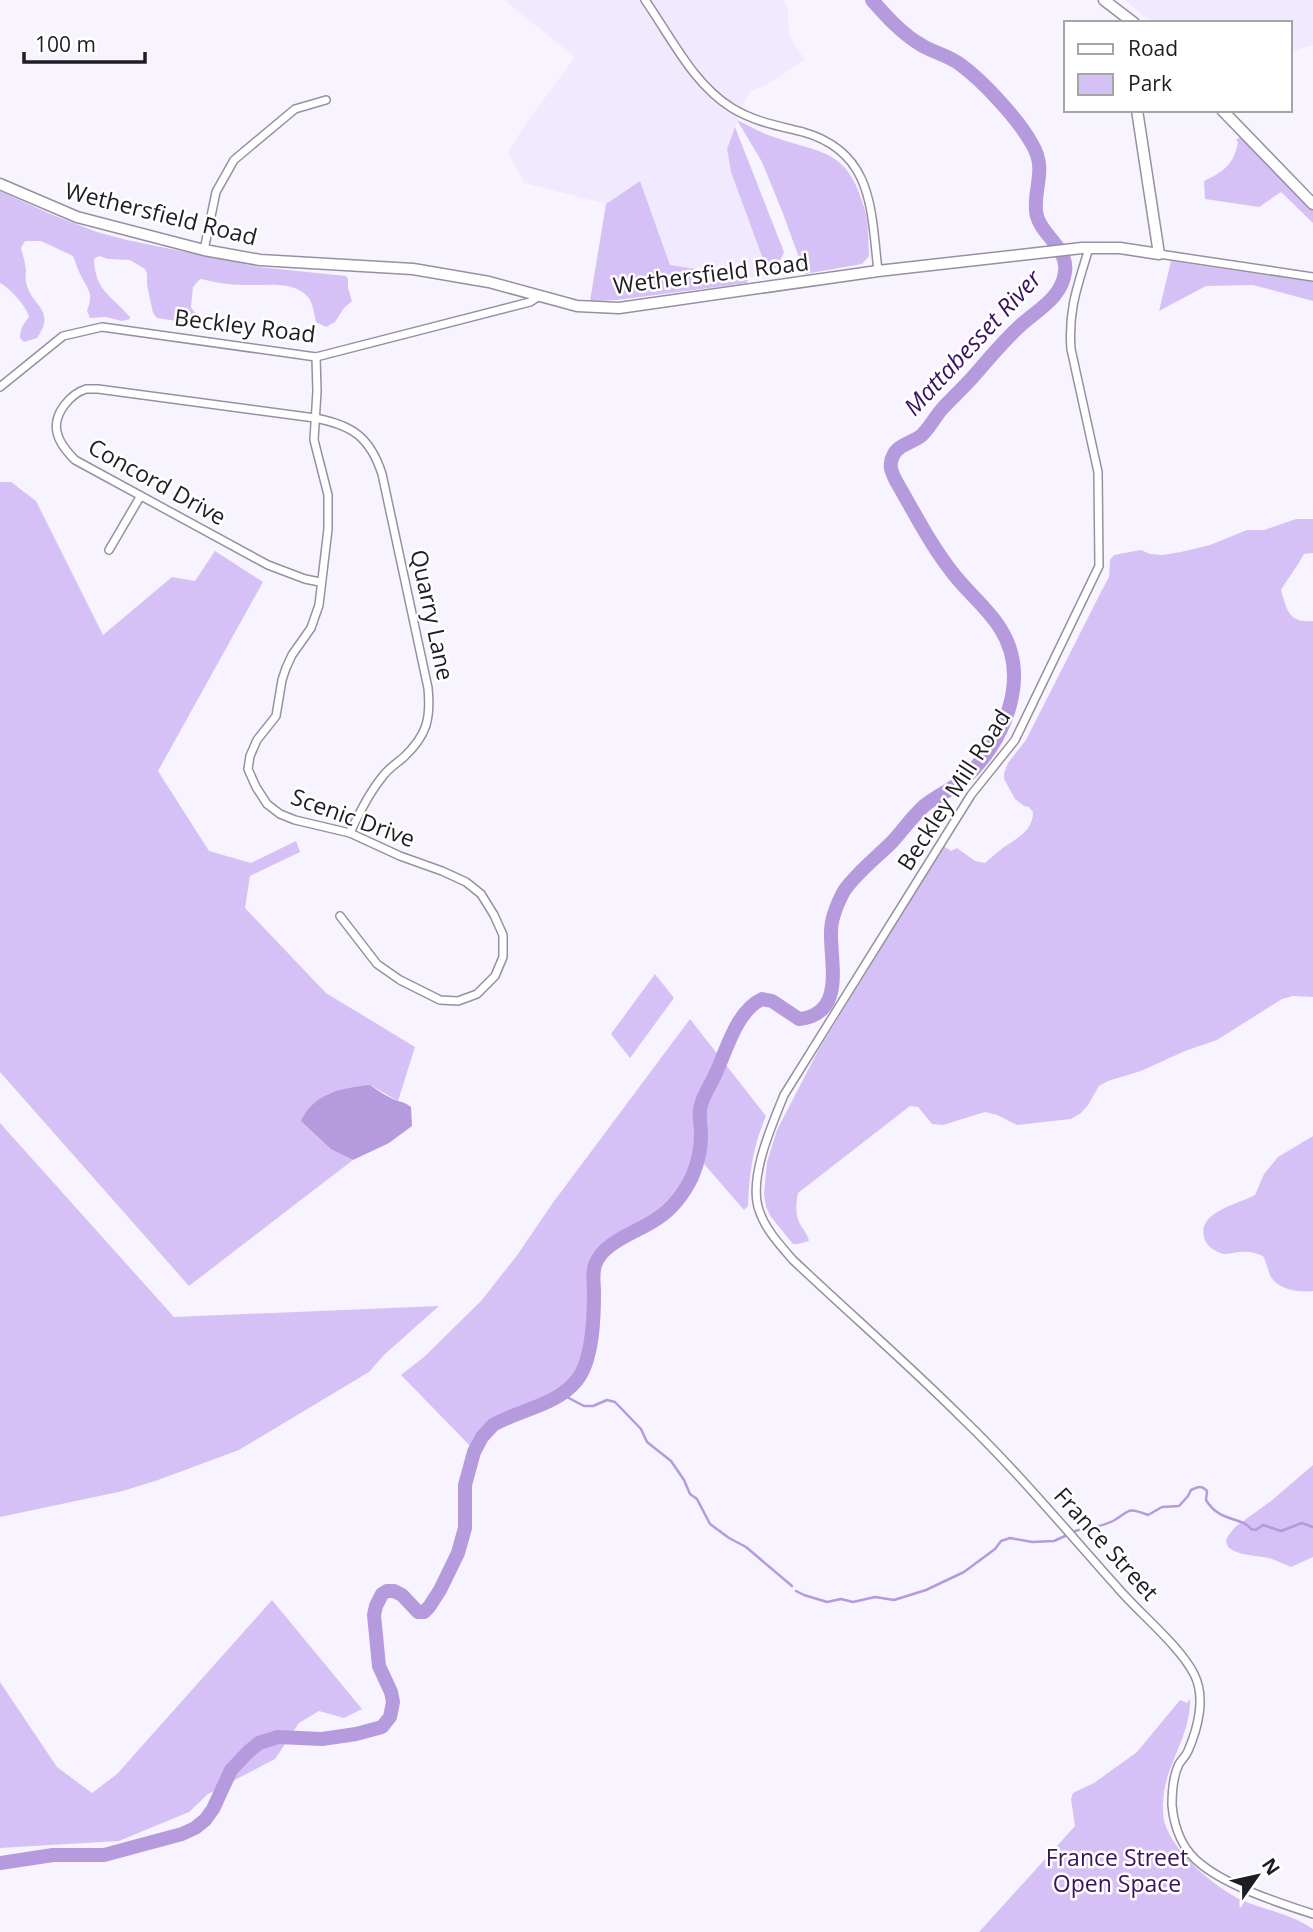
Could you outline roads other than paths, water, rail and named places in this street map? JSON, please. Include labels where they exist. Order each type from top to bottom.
[{"type":"street","points":[[645,0],[685,60],[717,97],[750,117],[770,125],[822,138],[852,161],[861,175],[872,210],[878,271]]},
{"type":"street","points":[[1104,0],[1131,21]]},
{"type":"street","points":[[204,250],[216,192],[234,160],[295,109],[326,100]]},
{"type":"street","points":[[1137,112],[1159,254]]},
{"type":"street","points":[[1224,112],[1313,204]]},
{"type":"street","name":"Wethersfield Road","points":[[0,184],[77,217],[204,250],[260,260],[413,269],[489,282],[578,306],[619,308],[878,271],[1089,248],[1120,248],[1313,277]]},
{"type":"street","name":"Beckley Mill Road","points":[[758,1208],[756,1187],[764,1142],[784,1095],[971,795],[1015,740],[1099,566],[1098,472],[1069,331],[1072,305],[1089,248]]},
{"type":"street","name":"Beckley Road","points":[[0,387],[63,335],[102,327],[316,357],[530,302],[539,296]]},
{"type":"street","name":"Scenic Drive","points":[[316,357],[314,440],[328,495],[328,529],[316,616],[311,628],[292,654],[282,680],[276,716],[257,740],[248,769],[267,804],[280,814],[350,833],[466,882],[481,894],[494,915],[503,935],[503,957],[495,976],[477,994],[458,1001],[440,1000],[400,980],[377,964],[340,916]]},
{"type":"street","name":"Concord Drive","points":[[315,418],[86,389],[66,403],[56,427],[64,447],[75,460],[268,565],[320,582]]},
{"type":"street","name":"Quarry Lane","points":[[315,418],[348,427],[360,435],[377,458],[430,707],[427,726],[421,738],[375,786],[350,833]]},
{"type":"street","points":[[110,550],[140,497]]},
{"type":"street","name":"France Street","points":[[758,1208],[773,1236],[793,1260],[984,1439],[1028,1485],[1118,1589],[1181,1654],[1195,1675],[1201,1699],[1198,1718],[1187,1752],[1178,1766],[1172,1794],[1178,1835],[1189,1852],[1201,1865],[1229,1882],[1313,1914]]},
{"type":"waterway","name":"Mattabesset River","points":[[0,1863],[53,1855],[104,1855],[182,1834],[205,1820],[231,1770],[259,1743],[278,1737],[322,1739],[382,1727],[390,1717],[393,1702],[379,1666],[374,1615],[382,1594],[394,1591],[402,1595],[418,1612],[424,1612],[429,1607],[458,1553],[465,1528],[465,1485],[474,1452],[493,1425],[559,1396],[569,1389],[582,1372],[592,1338],[595,1265],[613,1243],[668,1210],[689,1183],[699,1152],[701,1105],[739,1022],[745,1013],[762,999],[772,1001],[799,1019],[814,1015],[824,1008],[832,985],[832,922],[844,891],[924,806],[958,784],[978,765],[1001,729],[1013,688],[1009,647],[995,620],[936,550],[896,481],[891,463],[895,452],[922,435],[942,409],[1008,337],[1049,302],[1063,281],[1065,263],[1038,219],[1036,202],[1039,162],[1032,144],[1019,124],[970,72],[952,59],[909,37],[872,0]]},
{"type":"waterway","points":[[561,1394],[584,1406],[593,1406],[607,1400],[615,1402],[641,1429],[647,1442],[671,1461],[690,1494],[697,1499],[710,1524],[746,1547],[792,1586]]},
{"type":"waterway","points":[[1075,1531],[1108,1523],[1128,1511],[1148,1515],[1162,1507],[1179,1506],[1191,1490],[1199,1487],[1207,1491],[1206,1500],[1218,1512],[1242,1522],[1251,1529],[1256,1530],[1263,1525],[1281,1531],[1302,1523],[1313,1527]]},
{"type":"waterway","points":[[796,1591],[827,1602],[841,1599],[853,1602],[875,1597],[894,1600],[926,1590],[964,1572],[995,1549],[1001,1541],[1010,1538],[1032,1542],[1054,1541],[1065,1536]]},
{"type":"park label","name":"France Street Open Space","points":[[1117,1871]]}]
